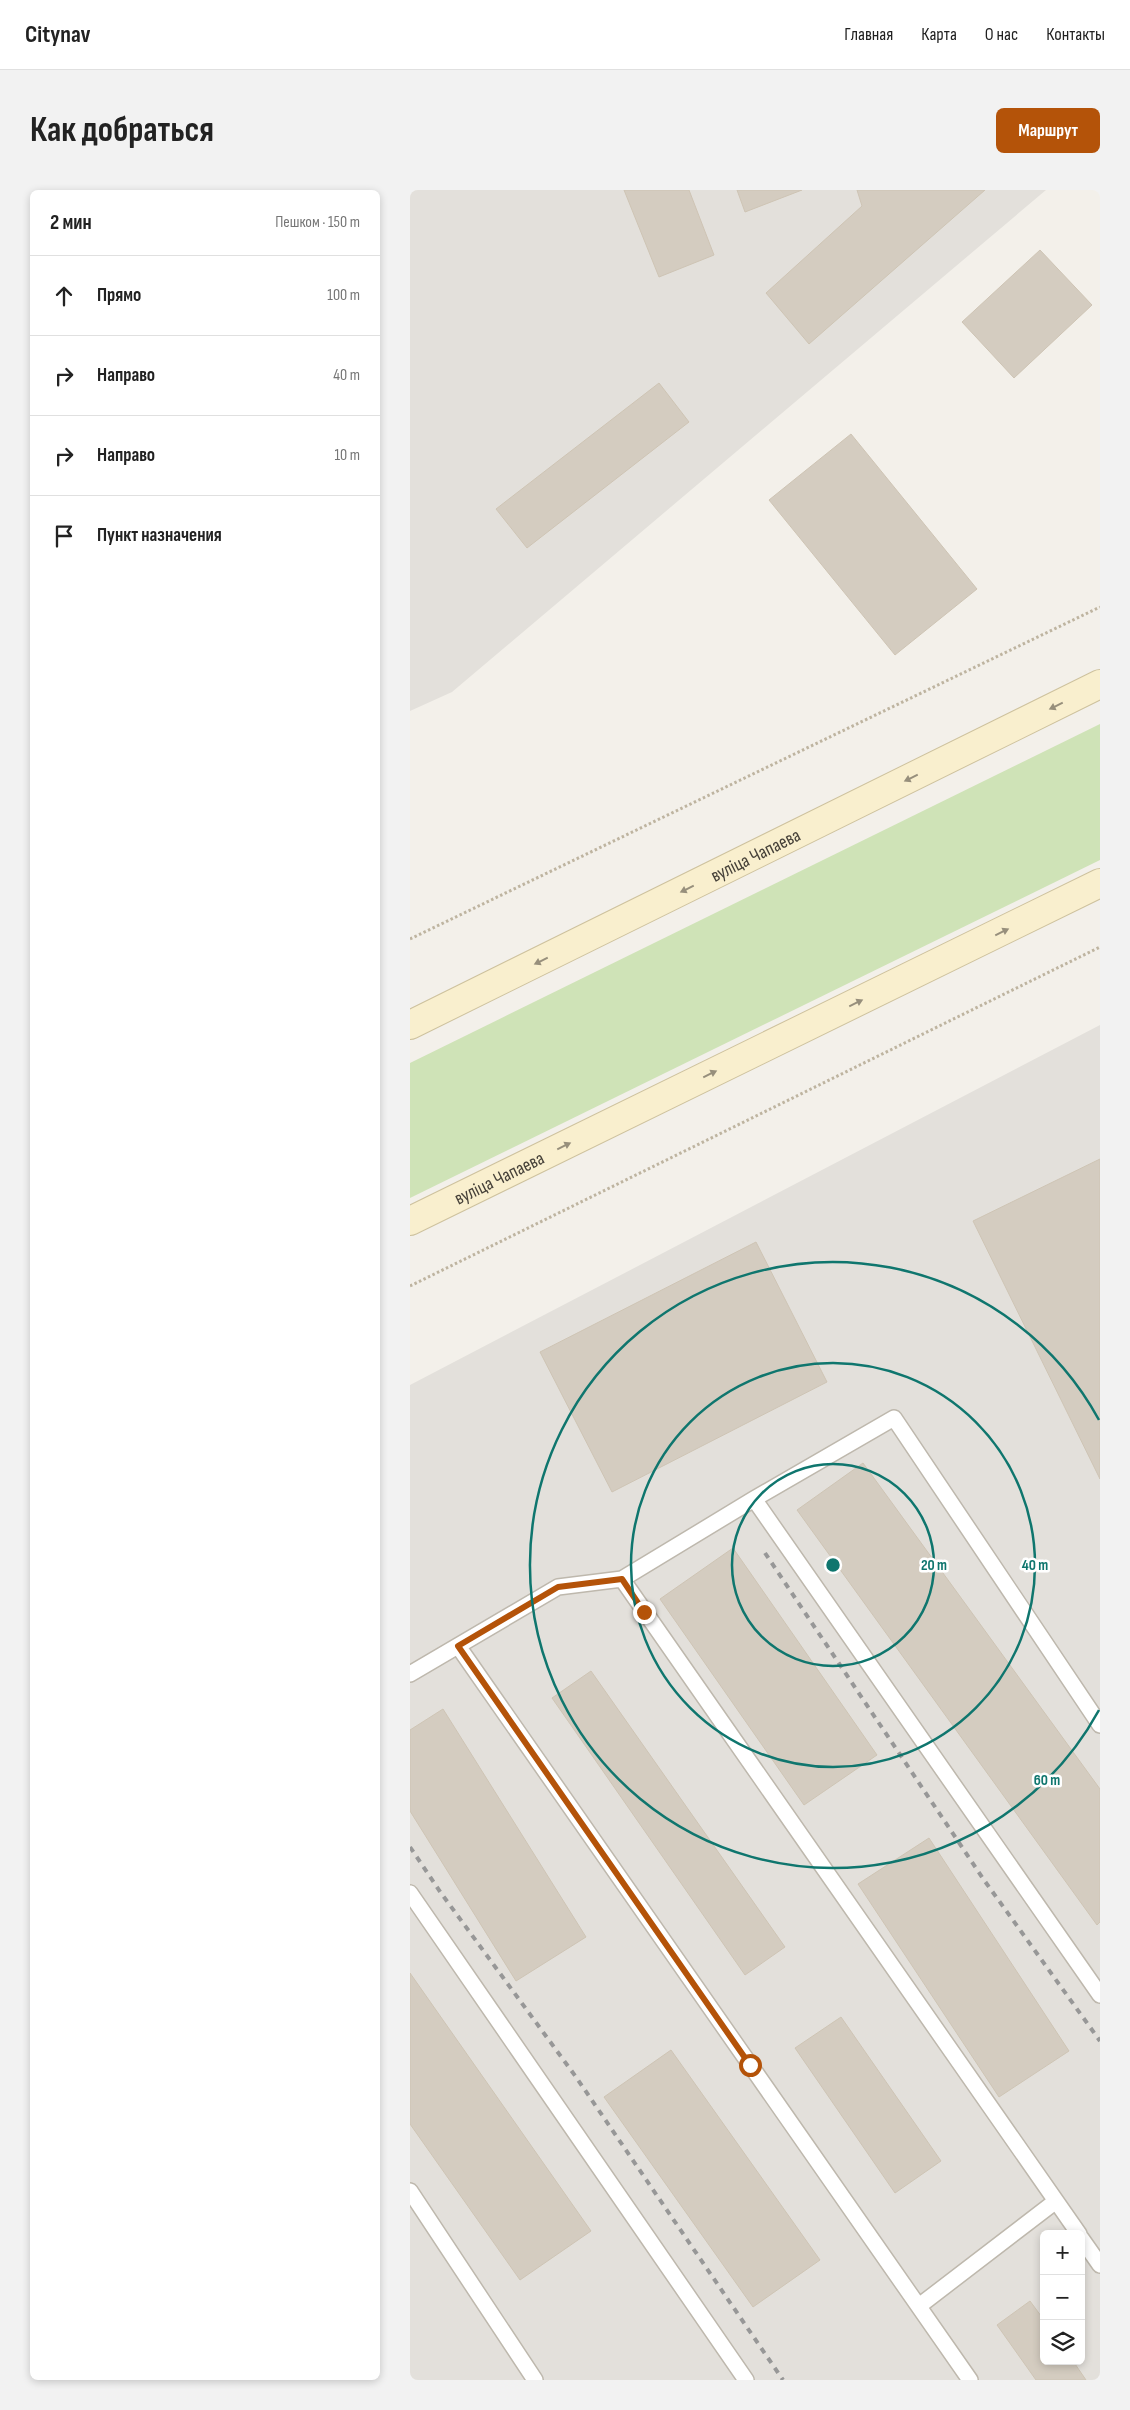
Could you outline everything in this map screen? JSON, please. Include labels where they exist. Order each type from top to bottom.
[{"type":"main road","name":"вуліца Чапаева","points":[[410,1025],[1100,684]]},
{"type":"main road","name":"вуліца Чапаева","points":[[410,1221],[1100,884]]},
{"type":"lane","points":[[410,1674],[558,1587],[622,1579],[754,1499],[894,1418],[1100,1725]]},
{"type":"lane","points":[[754,1499],[1100,1995]]},
{"type":"lane","points":[[622,1579],[1076,2230]]},
{"type":"lane","points":[[458,1646],[970,2380]]},
{"type":"lane","points":[[410,1893],[746,2380]]},
{"type":"lane","points":[[410,2191],[535,2380]]},
{"type":"lane","points":[[919,2306],[1056,2201]]},
{"type":"lane","points":[[1085,2243],[1100,2264]]},
{"type":"path","points":[[410,939],[1100,607]]},
{"type":"path","points":[[410,1286],[1100,947]]},
{"type":"shaded area","points":[[410,190],[1046,190],[452,692],[410,711]]},
{"type":"shaded area","points":[[1100,1025],[1100,2380],[410,2380],[410,1385]]},
{"type":"green space","points":[[1100,724],[1100,860],[410,1198],[410,1063]]},
{"type":"building","points":[[624,190],[689,190],[714,255],[659,277]]},
{"type":"building","points":[[737,190],[802,190],[745,212]]},
{"type":"building","points":[[857,190],[985,190],[809,344],[766,293],[862,206]]},
{"type":"building","points":[[1040,250],[1092,305],[1014,378],[962,322]]},
{"type":"building","points":[[659,383],[689,422],[527,548],[496,509]]},
{"type":"building","points":[[851,434],[977,589],[895,655],[769,500]]},
{"type":"building","points":[[1100,1159],[1100,1479],[973,1221]]},
{"type":"building","points":[[756,1242],[827,1382],[612,1492],[540,1352]]},
{"type":"building","points":[[863,1463],[1100,1789],[1100,1922],[1097,1925],[797,1510]]},
{"type":"building","points":[[733,1548],[877,1755],[804,1805],[660,1599]]},
{"type":"building","points":[[591,1671],[785,1947],[745,1975],[552,1698]]},
{"type":"building","points":[[443,1709],[586,1937],[516,1981],[410,1811],[410,1730]]},
{"type":"building","points":[[929,1838],[1069,2051],[999,2097],[858,1884]]},
{"type":"building","points":[[410,1973],[591,2231],[520,2280],[410,2124]]},
{"type":"building","points":[[841,2017],[941,2161],[895,2193],[795,2048]]},
{"type":"building","points":[[671,2050],[820,2260],[753,2307],[604,2097]]},
{"type":"building","points":[[1030,2301],[1040,2315],[1040,2365],[1076,2365],[1086,2380],[1036,2380],[997,2325]]},
{"type":"railway","points":[[765,1553],[984,1880],[1100,2041]]},
{"type":"railway","points":[[410,1847],[441,1893],[576,2077],[783,2380]]},
{"type":"route","points":[[644,1612],[622,1579],[558,1587],[458,1646],[750,2065]]}]
